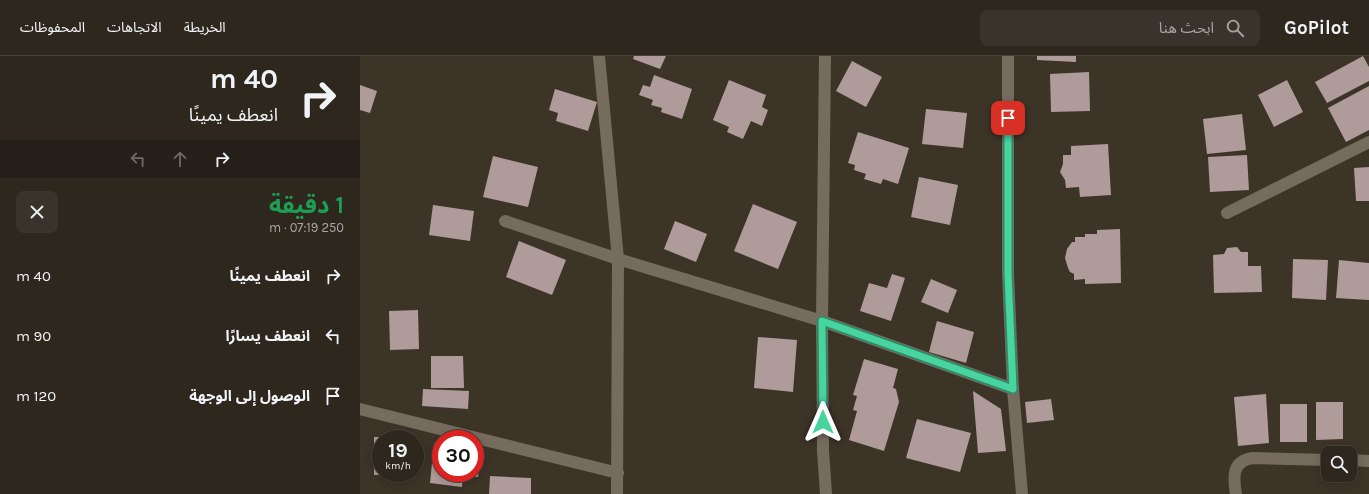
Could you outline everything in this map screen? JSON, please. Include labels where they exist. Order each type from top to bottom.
[{"type":"street","points":[[599,56],[618,260],[618,494]]},
{"type":"street","points":[[825,56],[822,321],[823,451],[826,494]]},
{"type":"street","points":[[1008,56],[1008,274],[1013,389],[1022,494]]},
{"type":"street","points":[[1228,213],[1369,142]]},
{"type":"street","points":[[505,221],[618,260],[822,321],[1013,389]]},
{"type":"street","points":[[360,409],[618,473]]},
{"type":"street","points":[[1236,494],[1234,479],[1238,464],[1244,459],[1321,460]]},
{"type":"street","points":[[1357,460],[1369,461]]},
{"type":"building","points":[[634,56],[666,56],[660,69],[633,59]]},
{"type":"building","points":[[1037,56],[1076,56],[1076,62],[1037,60]]},
{"type":"building","points":[[1363,56],[1369,67],[1369,81],[1327,103],[1315,82]]},
{"type":"building","points":[[852,61],[882,77],[866,107],[836,91]]},
{"type":"building","points":[[1089,72],[1090,111],[1051,112],[1050,74]]},
{"type":"building","points":[[654,75],[692,89],[682,119],[661,112],[662,108],[651,105],[653,100],[639,95],[643,85],[650,87]]},
{"type":"building","points":[[729,80],[766,95],[762,107],[768,110],[762,126],[751,121],[743,139],[727,132],[729,127],[713,120]]},
{"type":"building","points":[[1287,80],[1303,112],[1274,127],[1258,95]]},
{"type":"building","points":[[360,85],[377,91],[370,113],[360,110]]},
{"type":"building","points":[[1369,86],[1369,130],[1346,142],[1328,108]]},
{"type":"building","points":[[555,89],[597,102],[588,131],[556,121],[558,113],[549,110]]},
{"type":"building","points":[[926,109],[967,113],[963,148],[922,144]]},
{"type":"building","points":[[1242,114],[1246,150],[1207,154],[1203,119]]},
{"type":"building","points":[[858,132],[909,148],[898,184],[883,179],[881,184],[864,179],[866,174],[854,170],[855,165],[848,163]]},
{"type":"building","points":[[1108,144],[1111,195],[1080,197],[1079,187],[1066,188],[1065,180],[1060,172],[1063,164],[1063,155],[1071,155],[1071,146]]},
{"type":"building","points":[[1247,155],[1249,190],[1210,192],[1208,157]]},
{"type":"building","points":[[493,156],[538,167],[528,207],[483,197]]},
{"type":"building","points":[[1369,167],[1369,201],[1356,201],[1354,168]]},
{"type":"building","points":[[919,177],[958,185],[950,225],[911,217]]},
{"type":"building","points":[[753,204],[797,222],[778,269],[734,251]]},
{"type":"building","points":[[433,205],[474,211],[470,241],[429,235]]},
{"type":"building","points":[[675,221],[707,234],[696,262],[664,249]]},
{"type":"building","points":[[1120,229],[1121,283],[1085,284],[1085,279],[1074,280],[1074,274],[1070,272],[1065,258],[1067,249],[1072,242],[1075,242],[1075,237],[1085,237],[1085,234],[1097,234],[1097,230]]},
{"type":"building","points":[[519,241],[566,260],[552,295],[506,277]]},
{"type":"building","points":[[1237,247],[1241,252],[1248,252],[1248,266],[1261,266],[1262,292],[1214,293],[1213,255],[1224,254],[1227,248]]},
{"type":"building","points":[[1293,259],[1328,260],[1326,300],[1292,298]]},
{"type":"building","points":[[1339,260],[1369,263],[1369,300],[1336,298]]},
{"type":"building","points":[[892,274],[905,278],[891,321],[860,311],[869,283],[887,288]]},
{"type":"building","points":[[931,279],[957,290],[948,313],[921,302]]},
{"type":"building","points":[[418,310],[419,349],[390,350],[389,311]]},
{"type":"building","points":[[937,321],[974,332],[966,363],[929,352]]},
{"type":"building","points":[[758,337],[797,340],[793,392],[754,388]]},
{"type":"building","points":[[431,356],[463,356],[464,388],[431,388]]},
{"type":"building","points":[[864,359],[898,369],[893,388],[896,389],[899,402],[884,451],[849,440],[857,411],[853,410],[857,396],[853,395]]},
{"type":"building","points":[[423,389],[469,391],[468,409],[422,406]]},
{"type":"building","points":[[973,391],[1001,409],[1006,451],[978,453]]},
{"type":"building","points":[[1266,394],[1269,443],[1238,446],[1234,397]]},
{"type":"building","points":[[1051,399],[1054,420],[1027,423],[1025,402]]},
{"type":"building","points":[[1316,402],[1343,402],[1343,439],[1316,440]]},
{"type":"building","points":[[1280,404],[1307,404],[1307,442],[1280,442]]},
{"type":"building","points":[[917,419],[971,433],[960,472],[906,458]]},
{"type":"building","points":[[432,463],[432,482],[462,482],[462,487],[430,483]]},
{"type":"building","points":[[490,476],[531,478],[531,494],[489,494]]},
{"type":"route","points":[[823,422],[822,321],[1013,389],[1008,274],[1008,118]]}]
